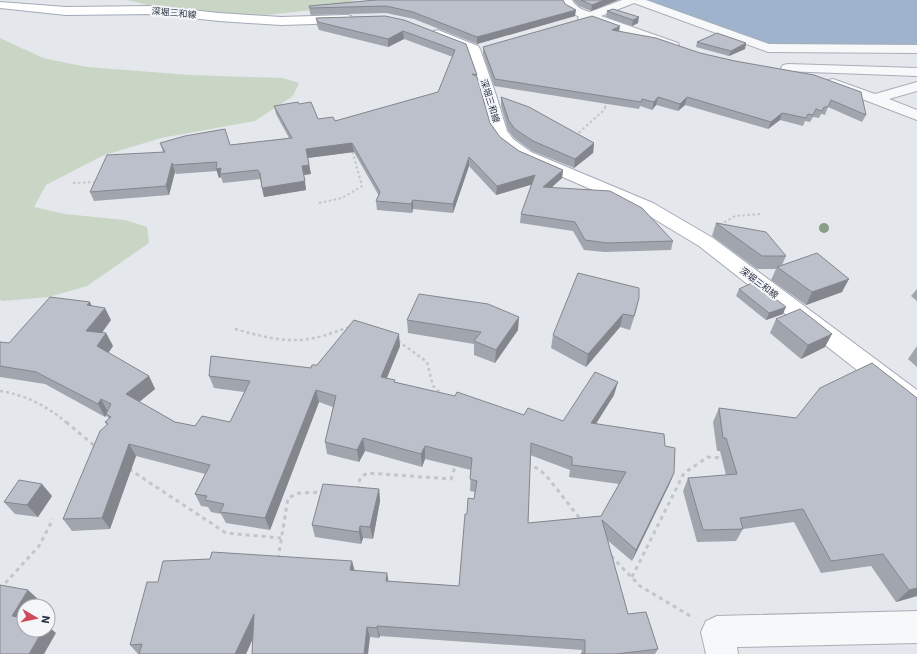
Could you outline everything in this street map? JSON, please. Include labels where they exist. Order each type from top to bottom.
[{"type":"main road","name":"深堀三和線","points":[[0,5],[66,11],[154,10],[219,17],[281,21],[360,18]]},
{"type":"main road","name":"深堀三和線","points":[[425,29],[481,49],[488,92],[499,131],[506,142],[516,149],[542,162],[647,207],[698,237],[917,403]]},
{"type":"street","points":[[566,0],[570,7],[591,17],[689,51]]},
{"type":"street","points":[[570,23],[591,17],[632,0]]},
{"type":"street","points":[[635,0],[768,48],[917,49]]},
{"type":"street","points":[[780,49],[791,64],[784,70]]},
{"type":"street","points":[[784,70],[917,72]]},
{"type":"street","points":[[784,70],[815,76],[917,81]]},
{"type":"street","points":[[815,76],[917,115]]},
{"type":"street","points":[[874,99],[917,86]]},
{"type":"street","points":[[719,643],[917,627]]},
{"type":"path","points":[[542,162],[599,115],[603,111],[610,96]]},
{"type":"path","points":[[319,203],[338,200],[362,186],[352,148]]},
{"type":"path","points":[[73,183],[96,182]]},
{"type":"path","points":[[698,237],[735,216],[761,214]]},
{"type":"path","points":[[235,329],[269,338],[293,341],[313,339],[356,326]]},
{"type":"path","points":[[395,340],[427,362],[433,386],[444,396]]},
{"type":"path","points":[[0,391],[30,397],[98,448]]},
{"type":"path","points":[[632,577],[684,473],[708,457],[731,459]]},
{"type":"path","points":[[351,491],[358,491],[360,478],[367,473],[451,479],[458,459]]},
{"type":"path","points":[[525,464],[539,469],[549,479],[586,527]]},
{"type":"path","points":[[124,466],[226,533],[281,538]]},
{"type":"path","points":[[277,563],[288,498],[299,493],[329,492]]},
{"type":"path","points":[[0,589],[39,546],[53,519]]},
{"type":"path","points":[[609,554],[640,586],[719,643]]},
{"type":"green space","points":[[127,0],[355,0],[338,7],[240,18],[186,14]]},
{"type":"green space","points":[[0,38],[43,58],[87,67],[190,75],[283,78],[299,83],[293,96],[255,121],[161,138],[102,156],[46,185],[34,207],[65,214],[125,220],[147,227],[149,243],[87,286],[49,297],[3,301],[0,300]]},
{"type":"water","points":[[644,0],[917,0],[917,47],[774,47]]},
{"type":"building","points":[[376,0],[563,0],[565,4],[576,10],[477,37],[413,12],[386,6],[310,8],[309,6]]},
{"type":"building","points":[[581,0],[604,0],[592,5]]},
{"type":"building","points":[[613,9],[639,17],[633,20],[607,11]]},
{"type":"building","points":[[385,16],[404,20],[466,44],[477,75],[472,74],[477,77],[490,123],[500,137],[519,151],[563,170],[543,187],[610,191],[642,208],[673,241],[607,243],[585,240],[575,222],[521,214],[535,175],[497,186],[469,157],[453,204],[413,200],[411,204],[376,201],[380,192],[352,143],[306,149],[309,165],[302,166],[305,181],[262,188],[260,173],[258,170],[220,174],[221,168],[216,169],[217,162],[173,165],[172,163],[166,186],[90,192],[107,155],[165,152],[160,143],[185,136],[225,129],[230,145],[292,138],[274,106],[298,102],[299,104],[311,102],[318,119],[333,117],[335,121],[438,92],[455,50],[403,31],[388,39],[318,22],[316,18]]},
{"type":"building","points":[[592,16],[620,26],[612,30],[656,38],[700,53],[735,61],[814,75],[861,92],[866,115],[831,100],[828,107],[824,107],[822,111],[816,109],[813,115],[808,114],[806,118],[782,113],[771,122],[687,97],[680,104],[658,97],[654,102],[642,99],[641,102],[495,79],[483,47]]},
{"type":"building","points":[[717,33],[746,43],[731,51],[697,42]]},
{"type":"building","points":[[501,97],[529,107],[594,143],[575,159],[533,141],[515,129],[509,121]]},
{"type":"building","points":[[716,223],[766,232],[786,256],[762,256]]},
{"type":"building","points":[[817,253],[849,279],[812,292],[777,267]]},
{"type":"building","points":[[578,273],[639,288],[639,298],[634,316],[623,314],[588,354],[553,335]]},
{"type":"building","points":[[754,282],[786,307],[769,313],[739,289]]},
{"type":"building","points":[[419,294],[488,304],[519,317],[496,350],[474,341],[481,332],[407,320]]},
{"type":"building","points":[[50,297],[90,302],[87,305],[105,308],[86,331],[106,333],[97,346],[149,376],[126,394],[175,422],[195,426],[202,416],[230,422],[250,381],[209,376],[211,356],[311,368],[312,365],[317,365],[354,320],[399,334],[381,377],[395,380],[394,382],[455,396],[457,392],[524,415],[528,408],[563,421],[595,372],[618,382],[591,423],[664,434],[665,446],[675,448],[674,473],[636,550],[602,520],[628,614],[646,612],[658,649],[616,654],[585,654],[585,640],[377,626],[377,628],[367,627],[364,654],[252,654],[254,614],[235,654],[139,654],[142,644],[130,645],[147,582],[158,582],[163,561],[210,559],[212,552],[352,561],[350,570],[387,573],[386,581],[459,586],[465,514],[467,514],[468,498],[474,499],[477,481],[470,479],[472,458],[425,446],[421,454],[363,438],[357,450],[325,442],[336,396],[316,390],[265,518],[220,512],[224,504],[205,500],[207,496],[195,494],[210,465],[129,444],[102,518],[63,519],[100,431],[108,424],[105,422],[111,417],[106,414],[111,404],[101,399],[98,404],[36,372],[0,366],[0,342],[9,343]],"holes":[[[531,443],[572,457],[572,465],[626,472],[601,516],[528,523]]]},
{"type":"building","points":[[800,309],[832,334],[808,345],[776,319]]},
{"type":"building","points":[[872,363],[917,398],[917,588],[909,590],[883,554],[831,561],[803,509],[740,518],[743,529],[703,530],[688,478],[737,474],[726,438],[723,438],[719,408],[796,418],[820,388]]},
{"type":"building","points":[[19,480],[42,484],[27,505],[4,502]]},
{"type":"building","points":[[323,484],[379,489],[370,527],[360,526],[359,532],[312,525]]},
{"type":"building","points":[[0,585],[28,590],[23,598],[16,598],[16,610],[12,616],[16,617],[16,638],[38,638],[29,654],[0,654]]}]
